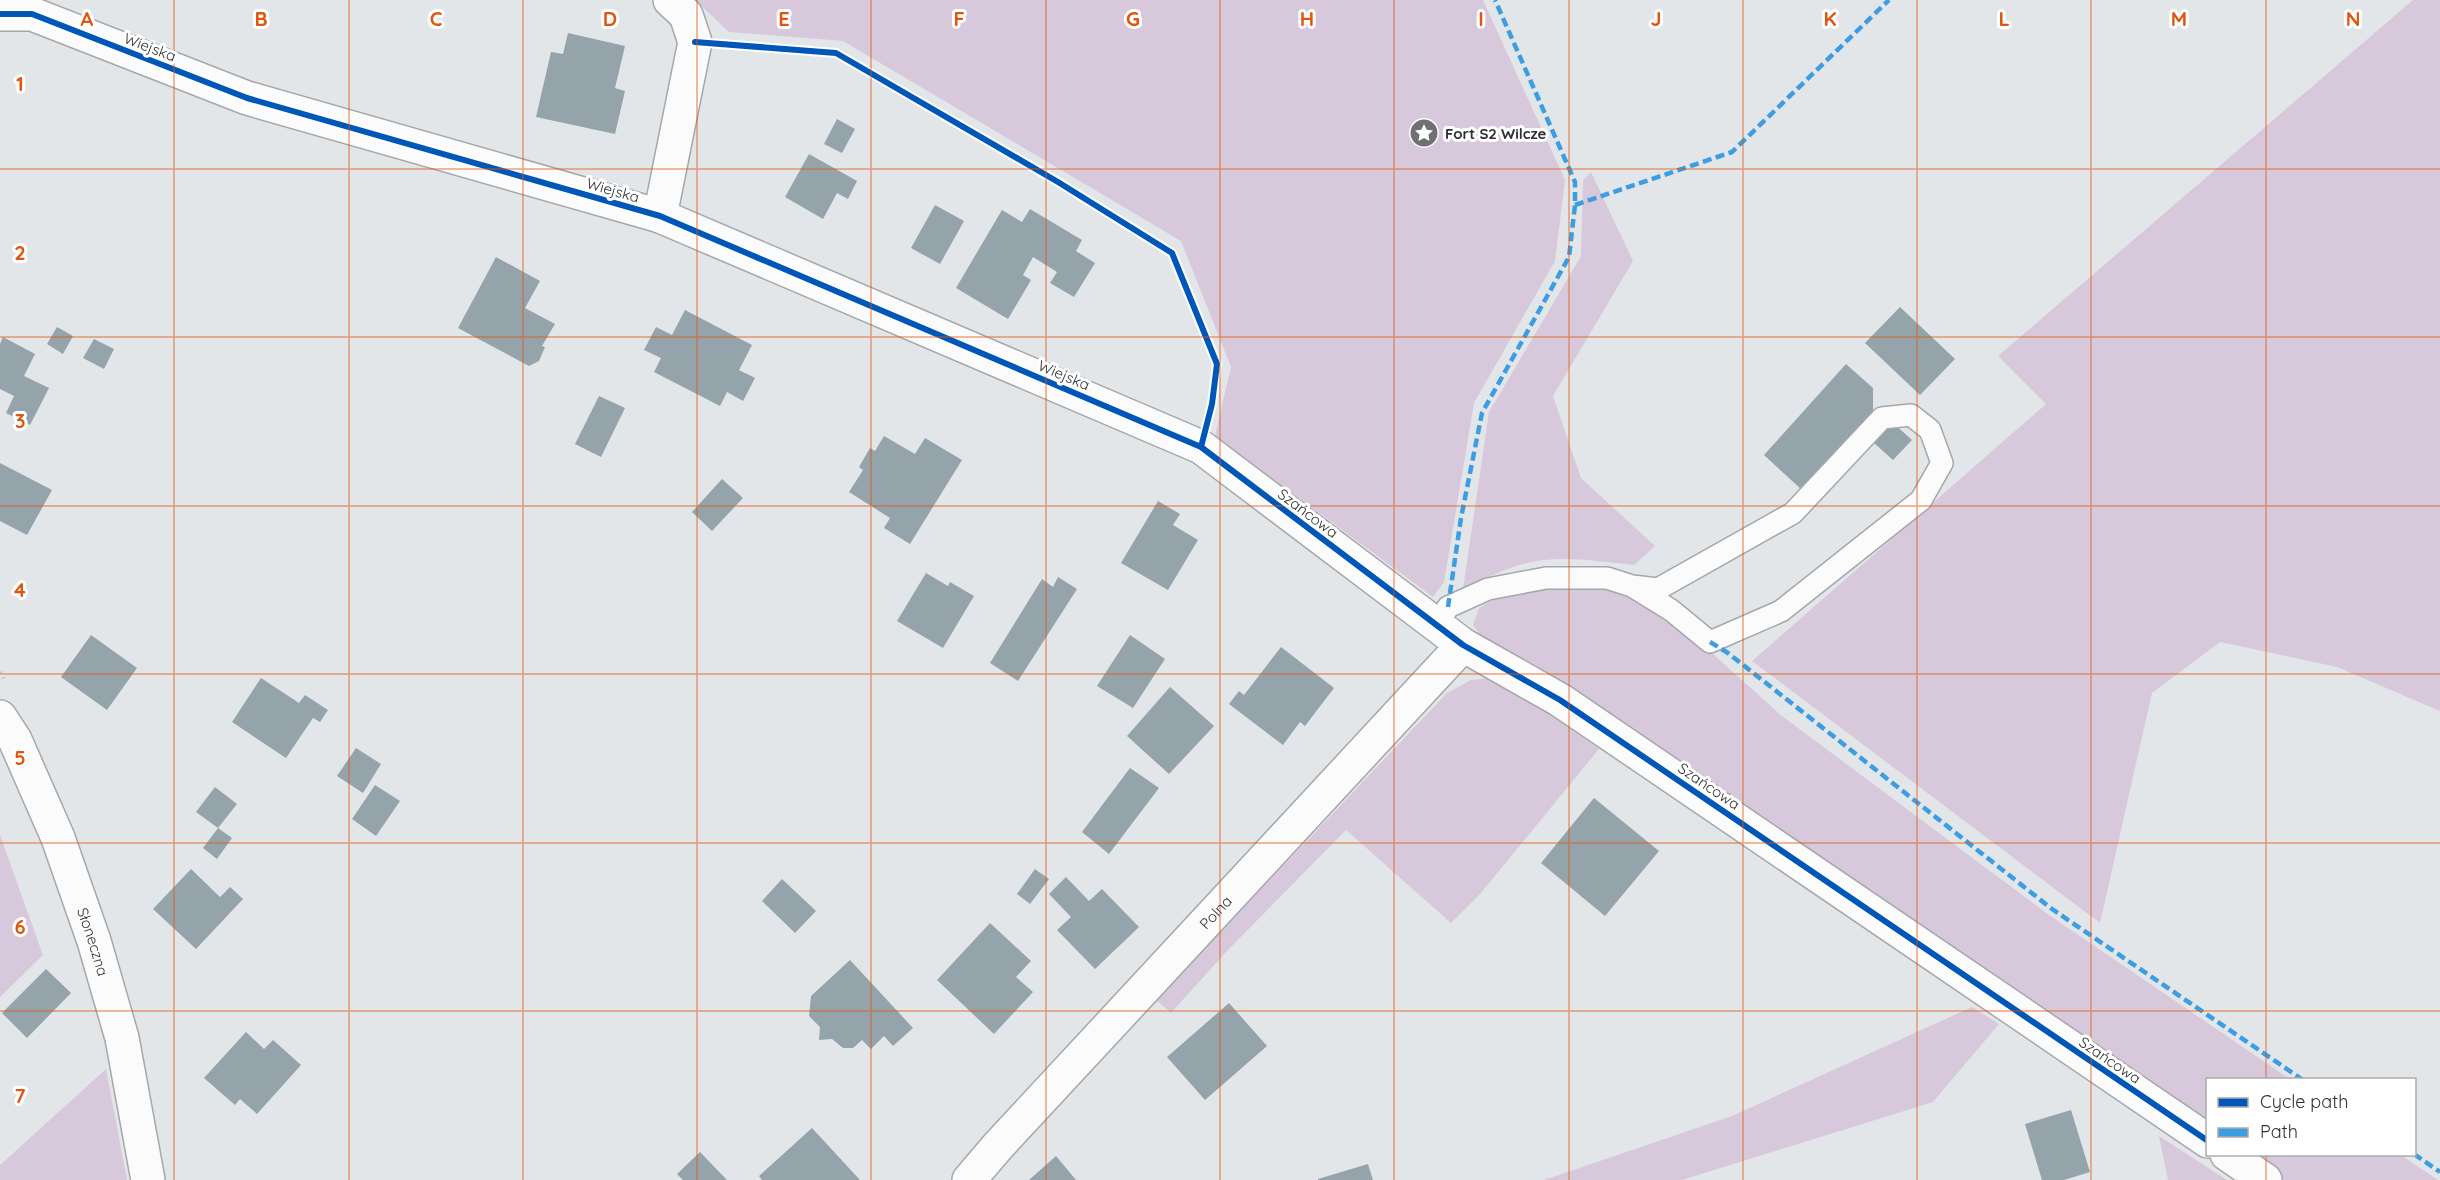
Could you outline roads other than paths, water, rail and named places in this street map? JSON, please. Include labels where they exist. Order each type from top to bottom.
[{"type":"street","points":[[660,216],[696,42],[686,15],[670,0]]},
{"type":"street","name":"Wiejska","points":[[0,14],[32,14],[248,98],[660,216],[1201,447]]},
{"type":"street","name":"Szańcowa","points":[[1201,447],[1463,645],[1560,700],[2206,1140]]},
{"type":"street","name":"Polna","points":[[969,1180],[1463,645]]},
{"type":"street","name":"Słoneczna","points":[[0,717],[15,740],[58,838],[94,941],[122,1038],[148,1180]]},
{"type":"street","points":[[2229,1156],[2265,1180]]},
{"type":"lane","points":[[1437,626],[1448,607],[1488,589],[1546,578],[1607,578],[1632,586],[1658,589],[1793,513],[1882,418],[1911,415],[1930,430],[1942,463],[1921,500],[1781,611],[1710,642],[1671,610],[1632,586]]},
{"type":"place","name":"Fort S2 Wilcze","points":[[1424,133]]}]
